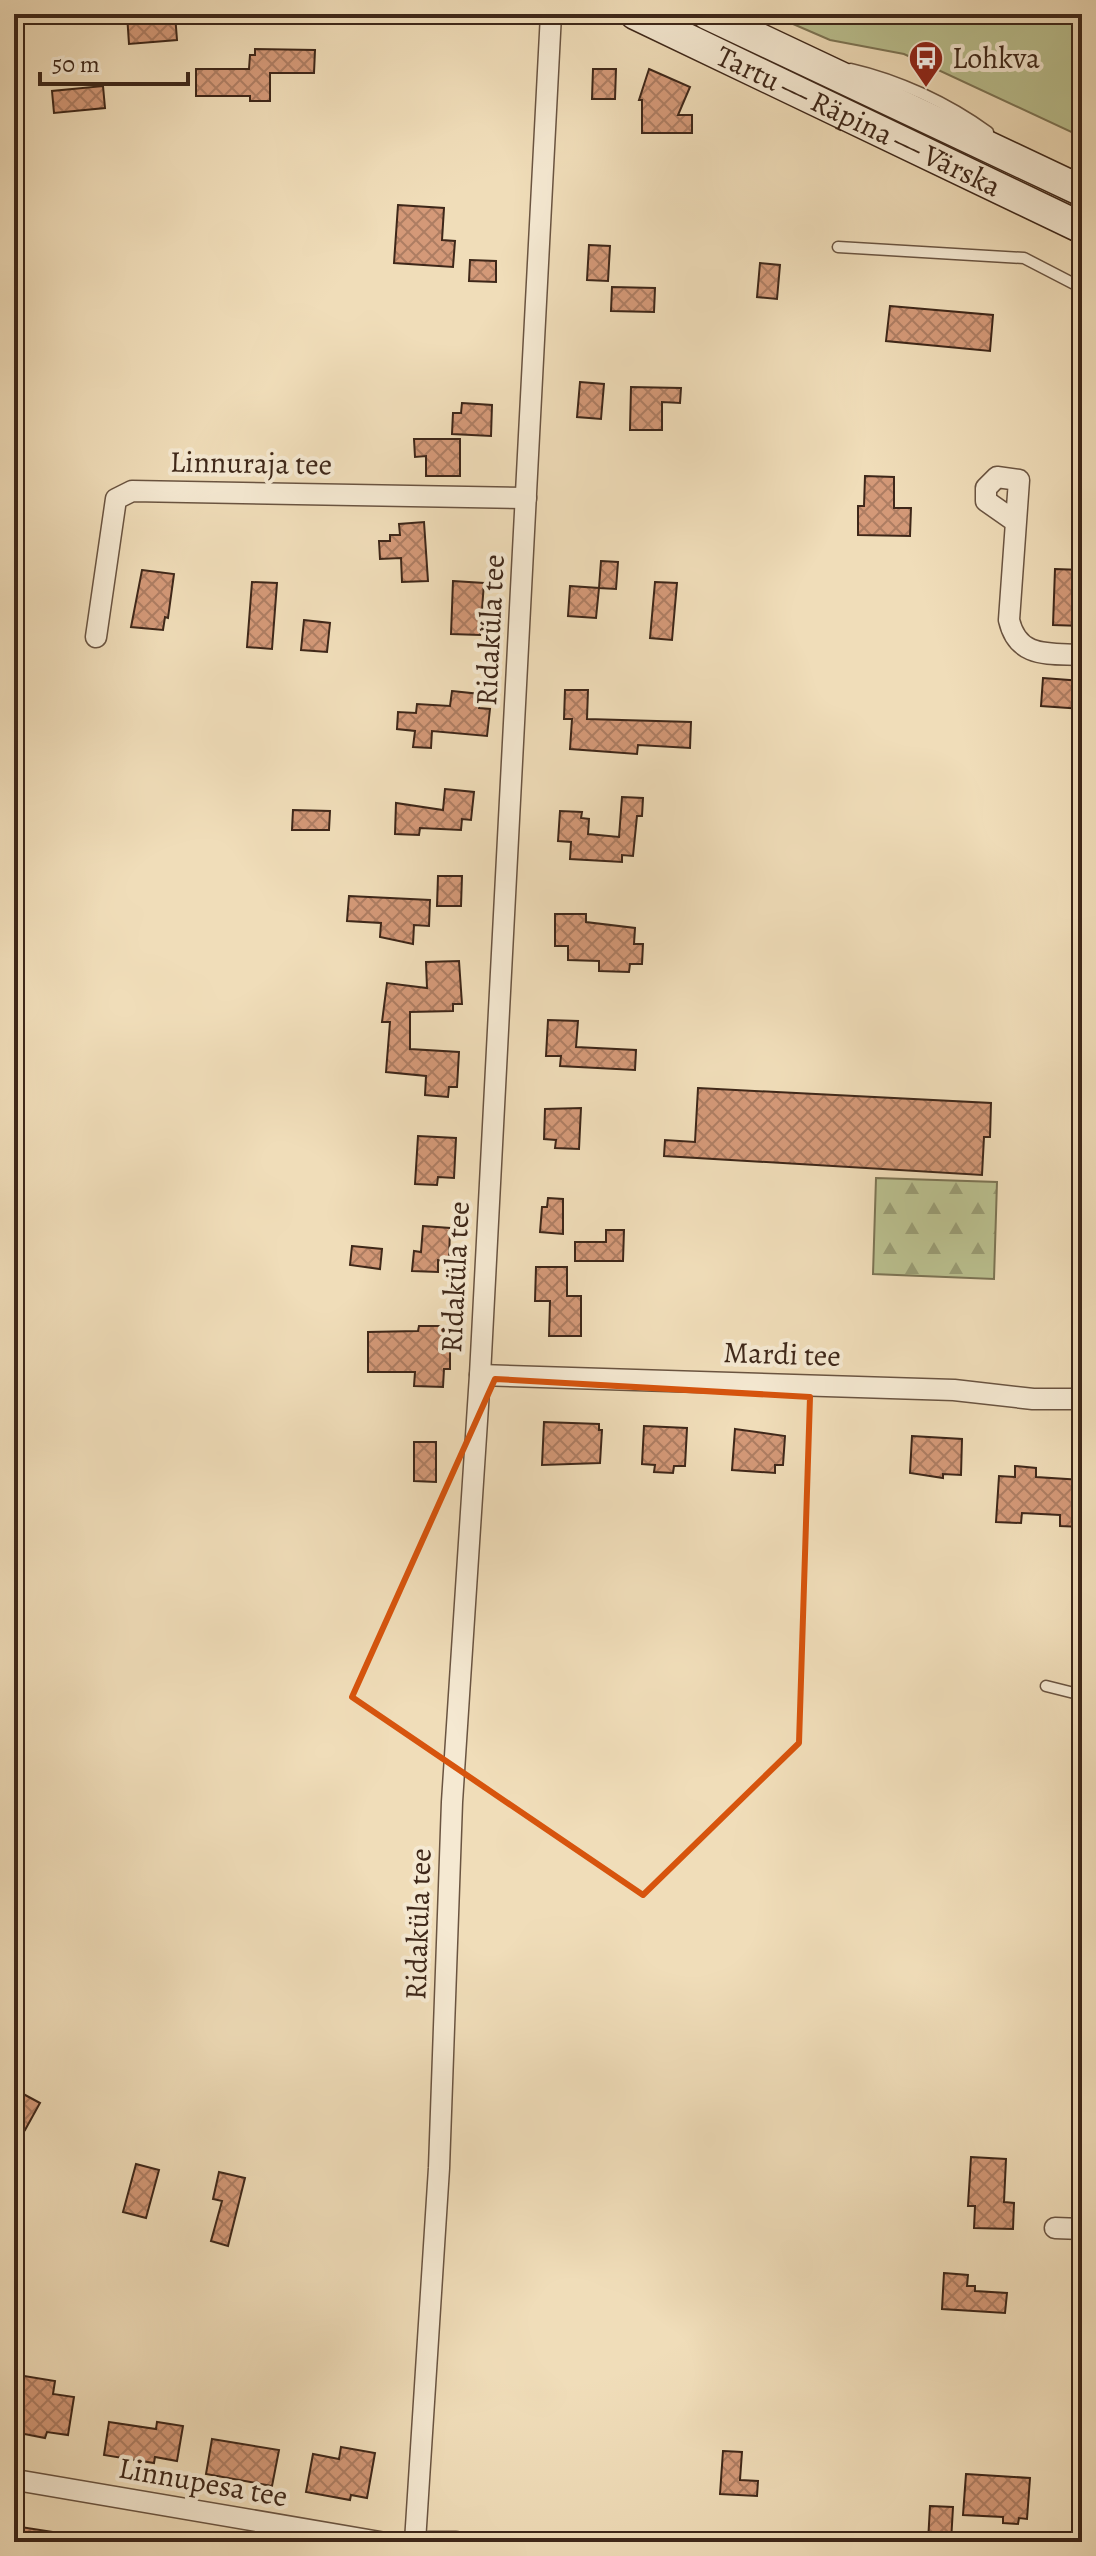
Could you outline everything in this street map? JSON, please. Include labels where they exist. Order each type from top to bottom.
[{"type":"main road","name":"Tartu — Räpina — Värska","points":[[707,14],[1082,191]]},
{"type":"main road","name":"Tartu — Räpina — Värska","points":[[630,17],[817,101],[1082,228]]},
{"type":"street","name":"Ridaküla tee","points":[[415,2542],[439,2168],[452,1802],[480,1375],[551,14]]},
{"type":"street","name":"Linnuraja tee","points":[[96,637],[116,499],[132,491],[526,498]]},
{"type":"street","points":[[1016,522],[1009,620],[1013,637],[1025,648],[1082,655]]},
{"type":"street","name":"Mardi tee","points":[[480,1375],[954,1390],[1033,1399],[1082,1399]]},
{"type":"street","points":[[1055,2228],[1082,2229]]},
{"type":"street","name":"Linnupesa tee","points":[[16,2480],[380,2542]]},
{"type":"street","points":[[429,2542],[456,2542]]},
{"type":"lane","points":[[630,17],[656,39]]},
{"type":"lane","points":[[695,57],[757,86],[817,101]]},
{"type":"lane","points":[[838,247],[1024,258],[1082,288]]},
{"type":"lane","points":[[1046,1686],[1082,1695]]},
{"type":"highlighted area","points":[[495,1379],[810,1397],[799,1743],[643,1895],[352,1697]]},
{"type":"green space","points":[[770,14],[1082,14],[1082,137],[904,54],[830,40]]},
{"type":"green space","points":[[876,1178],[997,1182],[994,1279],[873,1274]]},
{"type":"building","points":[[127,14],[175,14],[177,40],[129,44]]},
{"type":"building","points":[[255,49],[315,50],[314,73],[270,73],[270,101],[250,101],[250,96],[196,96],[196,69],[249,69],[250,55],[255,55]]},
{"type":"building","points":[[593,69],[616,69],[615,99],[592,99]]},
{"type":"building","points":[[649,69],[690,87],[678,115],[692,115],[692,133],[642,133],[642,100],[639,100]]},
{"type":"building","points":[[103,86],[105,108],[54,113],[52,91]]},
{"type":"building","points":[[398,205],[444,208],[442,240],[455,241],[453,267],[394,263]]},
{"type":"building","points":[[589,245],[610,246],[608,281],[587,280]]},
{"type":"building","points":[[470,260],[496,261],[496,282],[469,281]]},
{"type":"building","points":[[760,263],[780,265],[777,299],[757,297]]},
{"type":"building","points":[[612,287],[655,288],[654,312],[611,311]]},
{"type":"building","points":[[890,306],[993,315],[990,351],[886,341]]},
{"type":"building","points":[[580,382],[604,384],[601,419],[577,417]]},
{"type":"building","points":[[631,387],[681,388],[680,403],[662,402],[662,430],[630,430]]},
{"type":"building","points":[[462,403],[492,405],[491,436],[452,434],[453,413],[461,413]]},
{"type":"building","points":[[414,439],[460,439],[460,476],[426,476],[426,456],[415,457]]},
{"type":"building","points":[[865,476],[894,477],[894,508],[911,508],[910,536],[858,535],[858,506],[864,506]]},
{"type":"building","points":[[424,522],[428,581],[402,582],[401,558],[380,559],[379,541],[390,541],[390,535],[400,535],[399,524]]},
{"type":"building","points":[[601,561],[618,562],[616,589],[599,588]]},
{"type":"building","points":[[1055,569],[1082,570],[1082,626],[1053,625]]},
{"type":"building","points":[[142,570],[174,574],[168,618],[165,617],[163,630],[131,627]]},
{"type":"building","points":[[453,581],[484,583],[480,635],[451,634]]},
{"type":"building","points":[[252,582],[277,583],[272,649],[247,647]]},
{"type":"building","points":[[655,582],[677,583],[672,640],[650,638]]},
{"type":"building","points":[[570,586],[599,588],[596,618],[568,616]]},
{"type":"building","points":[[304,620],[330,623],[327,652],[301,650]]},
{"type":"building","points":[[1043,678],[1082,681],[1082,709],[1041,706]]},
{"type":"building","points":[[565,690],[588,690],[587,719],[691,722],[690,748],[638,745],[637,754],[570,749],[572,719],[564,719]]},
{"type":"building","points":[[452,691],[480,694],[479,708],[490,709],[487,736],[432,731],[431,748],[413,747],[415,731],[397,729],[398,712],[416,713],[417,704],[450,706]]},
{"type":"building","points":[[445,789],[474,792],[471,820],[462,819],[461,830],[420,828],[419,835],[395,834],[396,803],[443,810]]},
{"type":"building","points":[[622,797],[643,798],[642,816],[637,816],[633,856],[622,855],[622,862],[570,859],[571,842],[558,841],[560,811],[582,812],[581,818],[589,819],[588,834],[619,837]]},
{"type":"building","points":[[293,810],[330,811],[329,830],[292,830]]},
{"type":"building","points":[[438,876],[462,876],[461,906],[437,906]]},
{"type":"building","points":[[349,896],[430,900],[429,926],[414,925],[413,944],[380,937],[381,923],[347,921]]},
{"type":"building","points":[[555,914],[586,914],[586,922],[635,928],[634,944],[643,944],[642,964],[630,964],[629,972],[599,971],[599,961],[568,960],[568,946],[555,946]]},
{"type":"building","points":[[459,961],[462,1004],[453,1004],[453,1011],[410,1012],[410,1049],[459,1052],[457,1087],[449,1087],[448,1097],[425,1095],[426,1076],[386,1072],[390,1022],[382,1022],[387,983],[427,988],[426,962]]},
{"type":"building","points":[[548,1020],[578,1021],[576,1047],[636,1050],[635,1070],[560,1066],[561,1056],[546,1056]]},
{"type":"building","points":[[698,1088],[991,1103],[990,1137],[984,1137],[982,1175],[664,1156],[665,1140],[695,1142]]},
{"type":"building","points":[[581,1108],[579,1149],[555,1148],[556,1140],[544,1139],[545,1109]]},
{"type":"building","points":[[418,1136],[456,1138],[454,1178],[438,1177],[437,1185],[415,1184]]},
{"type":"building","points":[[548,1198],[563,1199],[563,1234],[540,1232],[542,1207],[547,1207]]},
{"type":"building","points":[[423,1226],[450,1228],[449,1261],[438,1260],[438,1272],[412,1271],[414,1251],[421,1252]]},
{"type":"building","points":[[606,1230],[624,1230],[623,1261],[575,1261],[575,1242],[606,1242]]},
{"type":"building","points":[[352,1246],[382,1249],[380,1269],[350,1265]]},
{"type":"building","points":[[536,1267],[567,1267],[567,1296],[581,1296],[581,1336],[549,1336],[550,1301],[535,1301]]},
{"type":"building","points":[[419,1326],[444,1326],[443,1341],[450,1342],[450,1369],[444,1369],[443,1387],[414,1386],[415,1372],[368,1372],[368,1332],[418,1331]]},
{"type":"building","points":[[544,1422],[599,1424],[599,1430],[602,1430],[600,1463],[542,1465]]},
{"type":"building","points":[[644,1426],[687,1428],[685,1466],[674,1466],[673,1473],[654,1472],[655,1465],[642,1464]]},
{"type":"building","points":[[735,1429],[785,1436],[783,1465],[775,1465],[775,1473],[732,1470]]},
{"type":"building","points":[[912,1436],[962,1439],[961,1475],[943,1474],[943,1478],[910,1473]]},
{"type":"building","points":[[414,1442],[436,1442],[436,1482],[414,1481]]},
{"type":"building","points":[[1015,1466],[1036,1468],[1036,1477],[1082,1480],[1082,1527],[1060,1526],[1060,1515],[1022,1513],[1021,1523],[996,1522],[999,1476],[1015,1477]]},
{"type":"building","points":[[14,2089],[40,2103],[25,2130],[14,2123]]},
{"type":"building","points":[[971,2157],[1006,2159],[1004,2202],[1014,2203],[1013,2229],[974,2228],[975,2206],[968,2206]]},
{"type":"building","points":[[136,2164],[159,2170],[146,2218],[123,2212]]},
{"type":"building","points":[[219,2172],[245,2178],[228,2246],[211,2241],[222,2201],[213,2199]]},
{"type":"building","points":[[944,2273],[968,2275],[967,2286],[975,2286],[975,2291],[1007,2293],[1005,2313],[942,2309]]},
{"type":"building","points":[[18,2375],[55,2381],[53,2394],[74,2397],[68,2435],[47,2432],[45,2438],[14,2432]]},
{"type":"building","points":[[109,2422],[156,2429],[157,2422],[183,2426],[177,2461],[155,2457],[154,2463],[104,2455]]},
{"type":"building","points":[[212,2439],[279,2450],[272,2486],[206,2474]]},
{"type":"building","points":[[341,2447],[375,2453],[367,2498],[351,2495],[350,2500],[306,2492],[313,2454],[339,2459]]},
{"type":"building","points":[[723,2451],[742,2452],[740,2480],[758,2481],[757,2496],[720,2494]]},
{"type":"building","points":[[966,2474],[1030,2478],[1027,2519],[1019,2518],[1018,2524],[1003,2523],[1003,2517],[963,2515]]},
{"type":"building","points":[[930,2506],[953,2507],[951,2542],[928,2542]]},
{"type":"building","points":[[14,2526],[60,2533],[59,2542],[14,2542]]},
{"type":"place","name":"Lohkva","points":[[926,89]]}]
